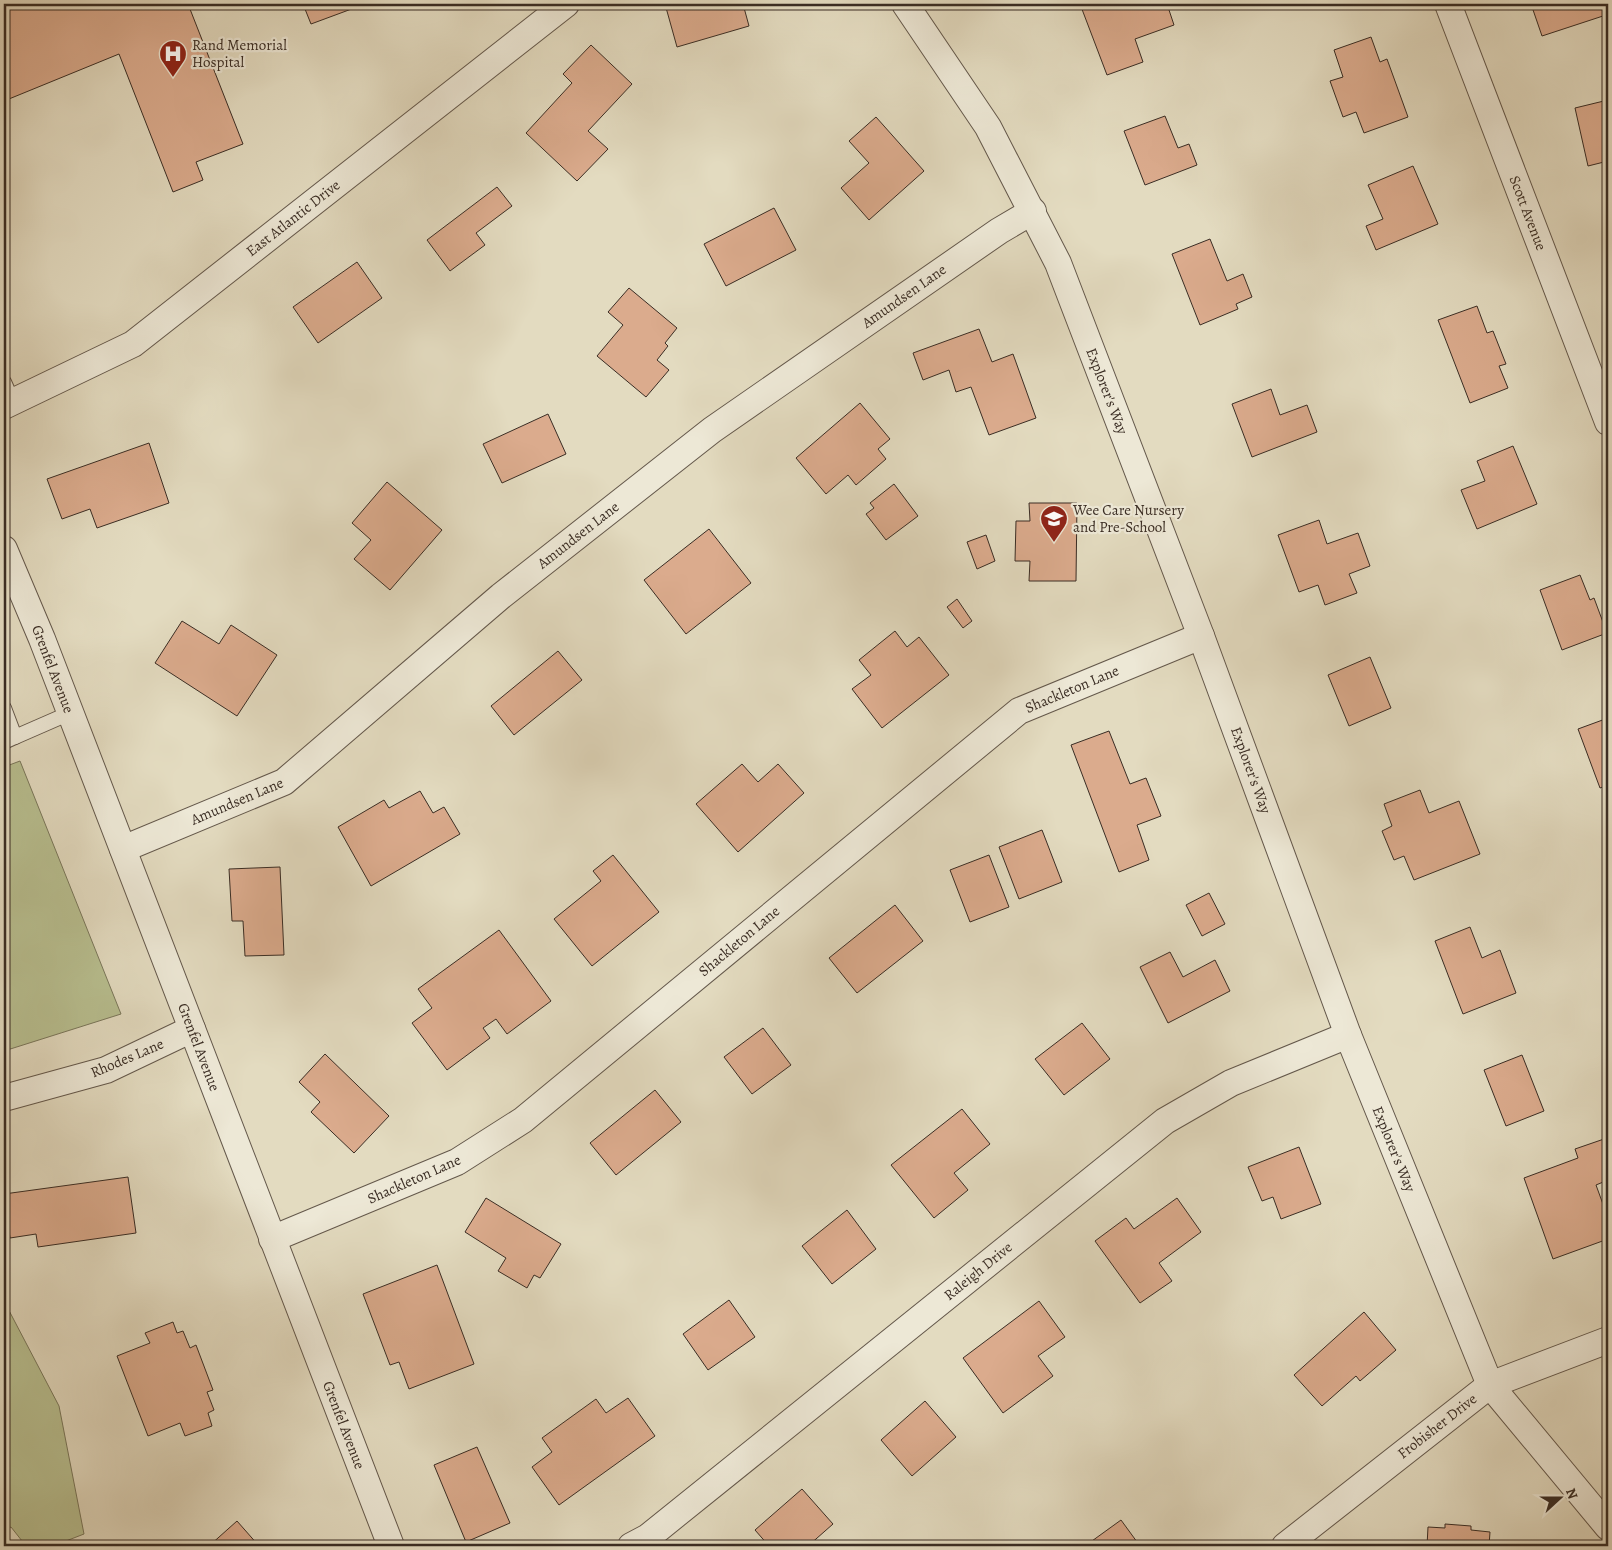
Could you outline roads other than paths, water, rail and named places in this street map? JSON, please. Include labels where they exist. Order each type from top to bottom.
[{"type":"street","name":"East Atlantic Drive","points":[[7,397],[133,344],[566,4]]},
{"type":"street","name":"Explorer's Way","points":[[905,4],[988,127],[1033,211],[1058,263],[1201,636],[1348,1035],[1490,1385],[1608,1527]]},
{"type":"street","name":"Scott Avenue","points":[[1448,4],[1608,422]]},
{"type":"street","name":"Amundsen Lane","points":[[122,849],[284,782],[501,596],[712,430],[999,231],[1033,211]]},
{"type":"street","name":"Grenfel Avenue","points":[[4,549],[42,639],[391,1546]]},
{"type":"street","name":"Shackleton Lane","points":[[272,1239],[457,1162],[523,1120],[1020,711],[1201,636]]},
{"type":"street","name":"Rhodes Lane","points":[[4,1098],[106,1070],[192,1029]]},
{"type":"street","name":"Raleigh Drive","points":[[631,1546],[648,1537],[1165,1121],[1231,1083],[1348,1035]]},
{"type":"street","name":"Frobisher Drive","points":[[1285,1546],[1490,1385],[1608,1340]]},
{"type":"lane","points":[[4,708],[9,739],[70,713]]},
{"type":"place","name":"Rand Memorial Hospital","points":[[173,78]]},
{"type":"place","name":"Wee Care Nursery and Pre-School","points":[[1054,543]]}]
